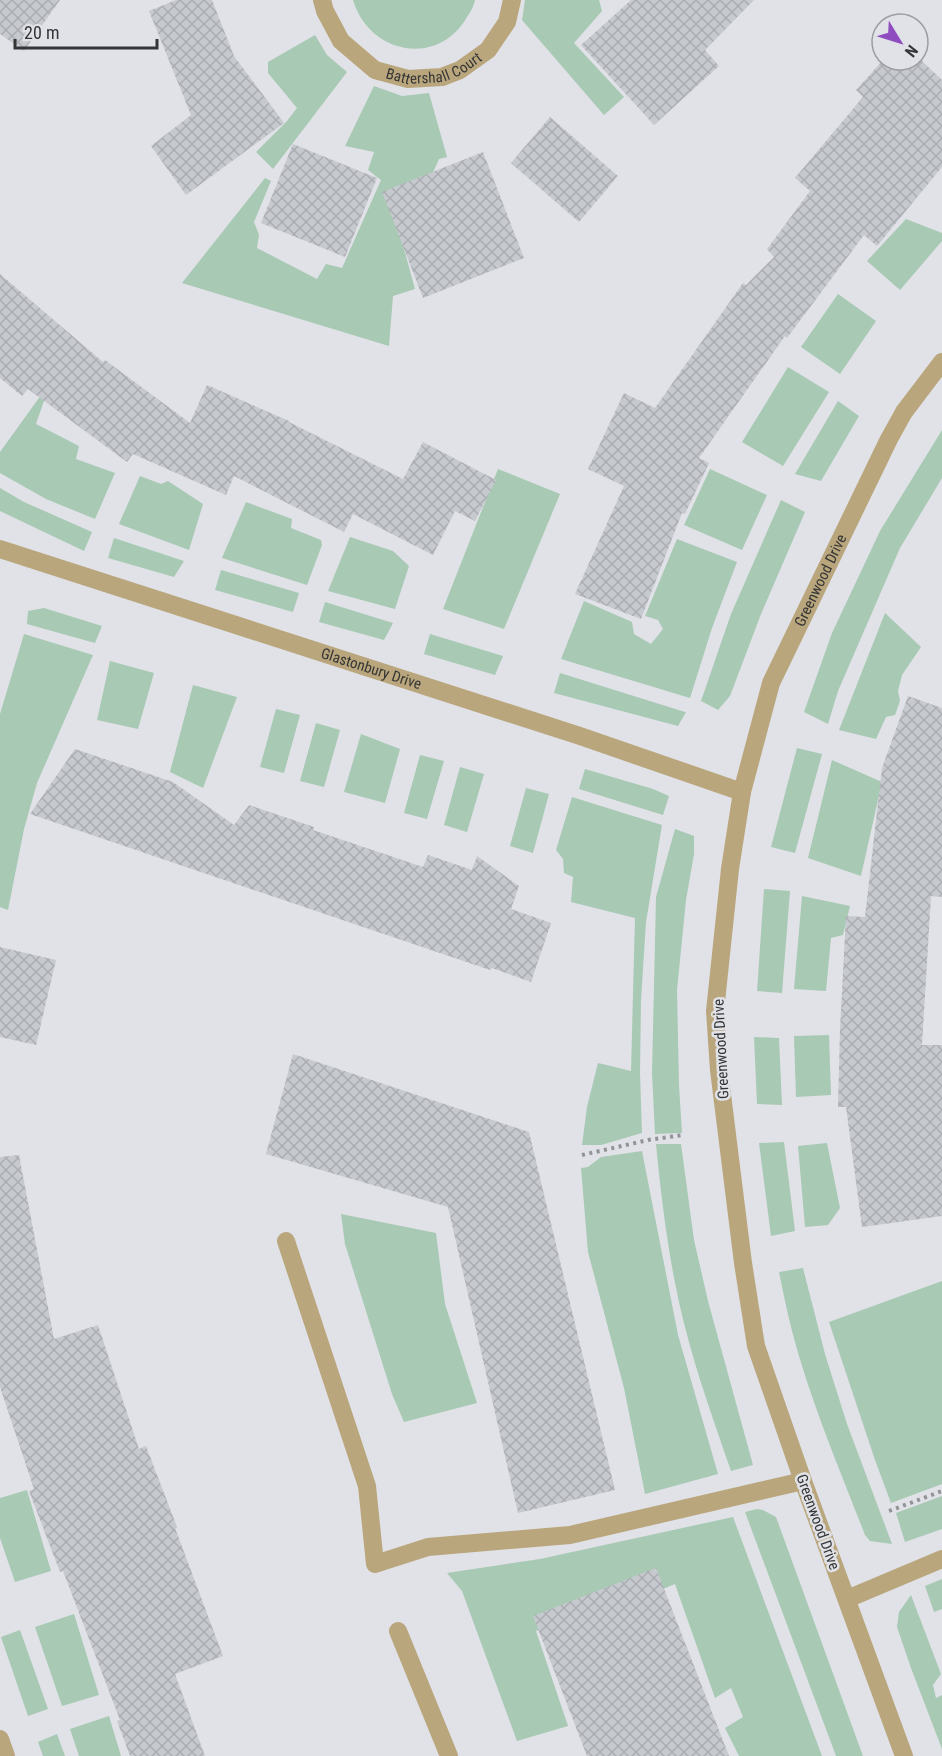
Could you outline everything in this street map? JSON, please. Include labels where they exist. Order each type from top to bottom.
[{"type":"street","name":"Battershall Court","points":[[322,0],[325,12],[341,41],[375,70],[408,79],[442,76],[460,70],[488,50],[507,22],[512,0]]},
{"type":"street","name":"Greenwood Drive","points":[[904,1756],[756,1347],[719,1070],[715,1011],[730,869],[742,792],[771,683],[889,439],[904,412],[942,363]]},
{"type":"street","name":"Glastonbury Drive","points":[[0,549],[580,736],[742,792]]},
{"type":"street","points":[[286,1241],[367,1486],[375,1564],[428,1547],[570,1536],[803,1481]]},
{"type":"street","points":[[847,1599],[942,1559]]},
{"type":"street","points":[[398,1631],[449,1756]]},
{"type":"street","points":[[0,1739],[6,1756]]},
{"type":"path","points":[[582,1155],[648,1140],[683,1135]]},
{"type":"path","points":[[889,1511],[942,1491]]},
{"type":"green space","points":[[353,0],[475,0],[470,13],[454,33],[439,43],[422,48],[405,48],[388,43],[373,33],[361,18]]},
{"type":"green space","points":[[525,0],[599,0],[602,11],[574,43],[624,97],[604,115],[522,20]]},
{"type":"green space","points":[[315,35],[327,55],[347,72],[273,169],[256,152],[297,108],[268,73],[268,62]]},
{"type":"green space","points":[[374,86],[402,96],[429,93],[447,157],[439,159],[428,184],[398,227],[415,289],[393,296],[389,346],[182,283],[265,178],[271,181],[254,222],[259,235],[257,248],[317,279],[326,264],[342,268],[381,180],[368,170],[374,152],[345,146]]},
{"type":"green space","points":[[906,219],[942,233],[942,241],[900,290],[867,261]]},
{"type":"green space","points":[[838,294],[876,321],[840,374],[801,347]]},
{"type":"green space","points":[[788,367],[829,392],[783,466],[742,442]]},
{"type":"green space","points":[[44,391],[47,392],[36,424],[79,446],[76,459],[115,473],[95,519],[46,499],[0,473],[0,452]]},
{"type":"green space","points":[[838,401],[859,416],[821,481],[795,474]]},
{"type":"green space","points":[[942,430],[942,478],[900,548],[838,691],[828,724],[804,712],[832,633],[880,531]]},
{"type":"green space","points":[[498,469],[560,494],[504,629],[443,609]]},
{"type":"green space","points":[[710,469],[767,495],[742,550],[684,525]]},
{"type":"green space","points":[[140,476],[161,484],[168,481],[203,504],[189,550],[119,524]]},
{"type":"green space","points":[[0,488],[24,502],[92,532],[84,551],[0,511]]},
{"type":"green space","points":[[781,500],[805,512],[761,614],[730,696],[718,710],[701,701],[731,614]]},
{"type":"green space","points":[[246,502],[292,519],[291,528],[321,540],[322,545],[307,585],[222,558]]},
{"type":"green space","points":[[350,537],[393,551],[409,566],[395,609],[328,591]]},
{"type":"green space","points":[[114,538],[184,561],[174,577],[108,558]]},
{"type":"green space","points":[[677,539],[737,562],[712,628],[690,698],[561,659],[584,601],[632,622],[634,634],[651,644],[663,629],[658,620],[645,616]]},
{"type":"green space","points":[[221,570],[299,593],[293,612],[215,590]]},
{"type":"green space","points":[[325,602],[393,623],[384,640],[319,622]]},
{"type":"green space","points":[[44,608],[102,626],[95,643],[27,624],[28,611]]},
{"type":"green space","points":[[885,613],[921,647],[902,675],[898,691],[900,701],[895,715],[886,717],[876,739],[839,730]]},
{"type":"green space","points":[[24,634],[93,655],[37,783],[24,829],[8,910],[0,907],[0,714]]},
{"type":"green space","points":[[430,634],[503,656],[495,675],[424,654]]},
{"type":"green space","points":[[110,661],[154,673],[138,729],[97,720]]},
{"type":"green space","points":[[560,673],[686,712],[678,726],[554,693]]},
{"type":"green space","points":[[193,685],[237,697],[203,788],[170,772]]},
{"type":"green space","points":[[276,709],[300,715],[284,773],[260,767]]},
{"type":"green space","points":[[316,723],[340,730],[324,787],[300,781]]},
{"type":"green space","points":[[361,734],[400,749],[385,803],[344,792]]},
{"type":"green space","points":[[797,748],[822,754],[795,853],[771,847]]},
{"type":"green space","points":[[420,755],[444,761],[427,819],[404,813]]},
{"type":"green space","points":[[832,760],[882,782],[861,876],[808,858]]},
{"type":"green space","points":[[460,767],[484,774],[467,832],[444,825]]},
{"type":"green space","points":[[585,769],[669,796],[663,815],[579,789]]},
{"type":"green space","points":[[526,788],[549,794],[533,853],[510,846]]},
{"type":"green space","points":[[572,797],[662,825],[646,922],[641,1000],[642,1133],[601,1145],[582,1145],[587,1107],[598,1063],[631,1071],[635,918],[571,902],[573,877],[564,873],[563,859],[556,850]]},
{"type":"green space","points":[[675,829],[694,836],[694,854],[686,900],[677,990],[682,1133],[655,1134],[652,1073],[656,897]]},
{"type":"green space","points":[[764,889],[790,891],[782,993],[757,991]]},
{"type":"green space","points":[[802,896],[850,906],[843,935],[831,938],[826,991],[794,989]]},
{"type":"green space","points":[[829,1035],[831,1095],[796,1097],[794,1036]]},
{"type":"green space","points":[[754,1037],[779,1038],[782,1105],[757,1104]]},
{"type":"green space","points":[[784,1142],[795,1231],[771,1236],[759,1143]]},
{"type":"green space","points":[[827,1143],[840,1208],[828,1225],[805,1227],[798,1146]]},
{"type":"green space","points":[[656,1144],[681,1144],[694,1240],[708,1301],[753,1465],[731,1471],[696,1366],[680,1308],[667,1238]]},
{"type":"green space","points":[[642,1151],[678,1335],[718,1474],[645,1494],[624,1388],[588,1252],[581,1168],[588,1167],[601,1157]]},
{"type":"green space","points":[[341,1214],[436,1233],[445,1304],[477,1403],[404,1422],[392,1394],[345,1244]]},
{"type":"green space","points":[[803,1268],[825,1354],[847,1424],[892,1544],[870,1541],[865,1535],[807,1383],[792,1331],[779,1272]]},
{"type":"green space","points":[[942,1281],[942,1484],[891,1503],[829,1322]]},
{"type":"green space","points":[[27,1490],[51,1571],[15,1582],[0,1538],[0,1498]]},
{"type":"green space","points":[[942,1496],[942,1529],[905,1542],[896,1513]]},
{"type":"green space","points":[[757,1509],[776,1517],[863,1756],[836,1756],[745,1512]]},
{"type":"green space","points":[[733,1517],[822,1756],[739,1756],[725,1728],[743,1717],[731,1688],[715,1698],[675,1584],[612,1610],[599,1603],[536,1631],[568,1726],[517,1741],[462,1591],[447,1573],[540,1559]]},
{"type":"green space","points":[[942,1579],[942,1609],[934,1612],[925,1586]]},
{"type":"green space","points":[[911,1595],[941,1674],[933,1685],[936,1698],[942,1695],[942,1749],[897,1627],[899,1612]]},
{"type":"green space","points":[[74,1614],[99,1695],[62,1706],[35,1627]]},
{"type":"green space","points":[[20,1630],[48,1709],[28,1716],[1,1637]]},
{"type":"green space","points":[[109,1716],[121,1756],[79,1756],[70,1729]]},
{"type":"green space","points":[[57,1734],[65,1756],[43,1756],[38,1742]]},
{"type":"building","points":[[0,0],[60,0],[24,51],[0,34]]},
{"type":"building","points":[[176,0],[212,0],[234,56],[284,123],[186,195],[151,146],[191,115],[149,11]]},
{"type":"building","points":[[631,0],[754,0],[705,50],[719,66],[654,125],[581,45]]},
{"type":"building","points":[[930,69],[942,80],[942,167],[877,246],[864,235],[787,338],[785,336],[699,458],[709,463],[685,514],[682,513],[641,619],[575,594],[624,486],[588,469],[624,393],[655,408],[743,283],[746,285],[774,257],[767,249],[810,191],[795,178],[863,97],[856,90],[872,72],[930,72]]},
{"type":"building","points":[[550,117],[618,176],[579,222],[511,163]]},
{"type":"building","points":[[293,144],[377,178],[345,257],[261,223]]},
{"type":"building","points":[[483,152],[524,258],[423,298],[382,192]]},
{"type":"building","points":[[0,274],[103,362],[105,360],[190,423],[207,385],[289,421],[403,479],[423,442],[496,480],[475,521],[455,511],[433,555],[353,514],[344,532],[234,476],[226,495],[133,454],[127,462],[28,389],[22,396],[0,378]]},
{"type":"building","points":[[908,696],[942,708],[942,897],[931,896],[922,1045],[942,1045],[942,1216],[862,1227],[846,1107],[838,1107],[846,916],[865,917],[882,768]]},
{"type":"building","points":[[75,749],[173,782],[234,825],[249,805],[314,827],[313,830],[423,867],[428,855],[472,870],[477,856],[519,886],[511,909],[551,923],[531,982],[30,814]]},
{"type":"building","points":[[0,947],[56,960],[36,1045],[0,1037]]},
{"type":"building","points":[[293,1054],[529,1132],[615,1490],[518,1513],[448,1207],[266,1154]]},
{"type":"building","points":[[19,1155],[54,1339],[98,1325],[139,1449],[146,1446],[223,1656],[175,1674],[205,1756],[130,1756],[117,1721],[120,1720],[63,1571],[60,1572],[29,1491],[34,1489],[0,1387],[0,1157]]},
{"type":"building","points":[[656,1568],[729,1756],[587,1756],[533,1616]]}]
